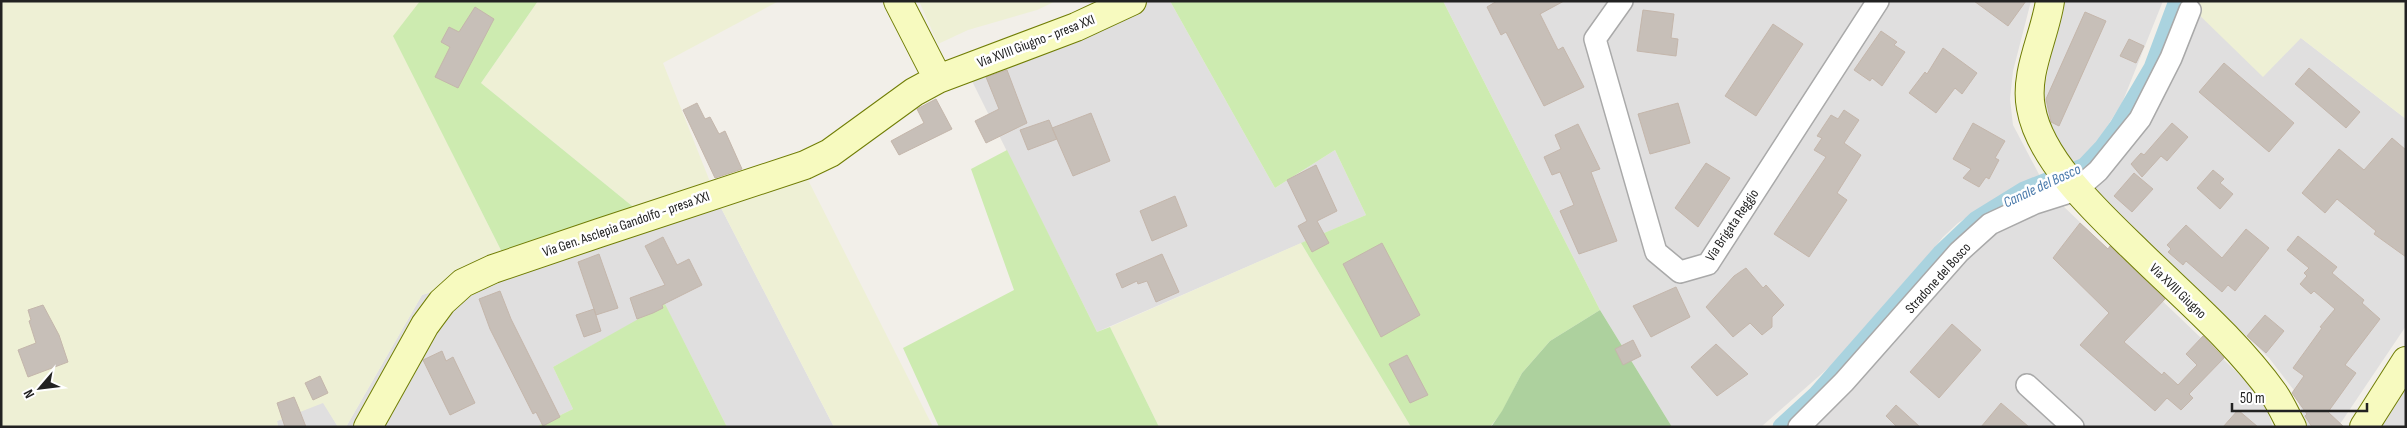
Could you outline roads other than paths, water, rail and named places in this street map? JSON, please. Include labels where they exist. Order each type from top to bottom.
[{"type":"main road","points":[[898,1],[938,79]]},
{"type":"main road","name":"Via XVIII Giugno - presa XXI","points":[[938,79],[1076,27],[1132,1]]},
{"type":"main road","points":[[2050,1],[2029,89],[2031,109],[2038,132],[2067,177]]},
{"type":"main road","name":"Via Gen. Asclepia Gandolfo - presa XXI","points":[[368,427],[425,325],[442,302],[464,283],[493,269],[805,165],[830,153],[914,92],[938,79]]},
{"type":"main road","name":"Via XVIII Giugno","points":[[2067,177],[2247,361],[2275,395],[2292,427]]},
{"type":"main road","points":[[2364,427],[2406,361]]},
{"type":"street","name":"Via Brigata Reggio","points":[[1622,1],[1595,39],[1656,252],[1680,272],[1708,264],[1878,1]]},
{"type":"street","name":"Stradone del Bosco","points":[[1799,427],[1844,382],[1959,252],[1990,224],[2035,203],[2067,177],[2113,154],[2140,119],[2171,58],[2190,10]]},
{"type":"street","points":[[2026,384],[2073,427]]},
{"type":"waterway","name":"Canale del Bosco","points":[[1782,427],[1817,395],[1941,254],[1977,220],[2024,191],[2085,167],[2103,148],[2119,126],[2153,68],[2178,1]]}]
